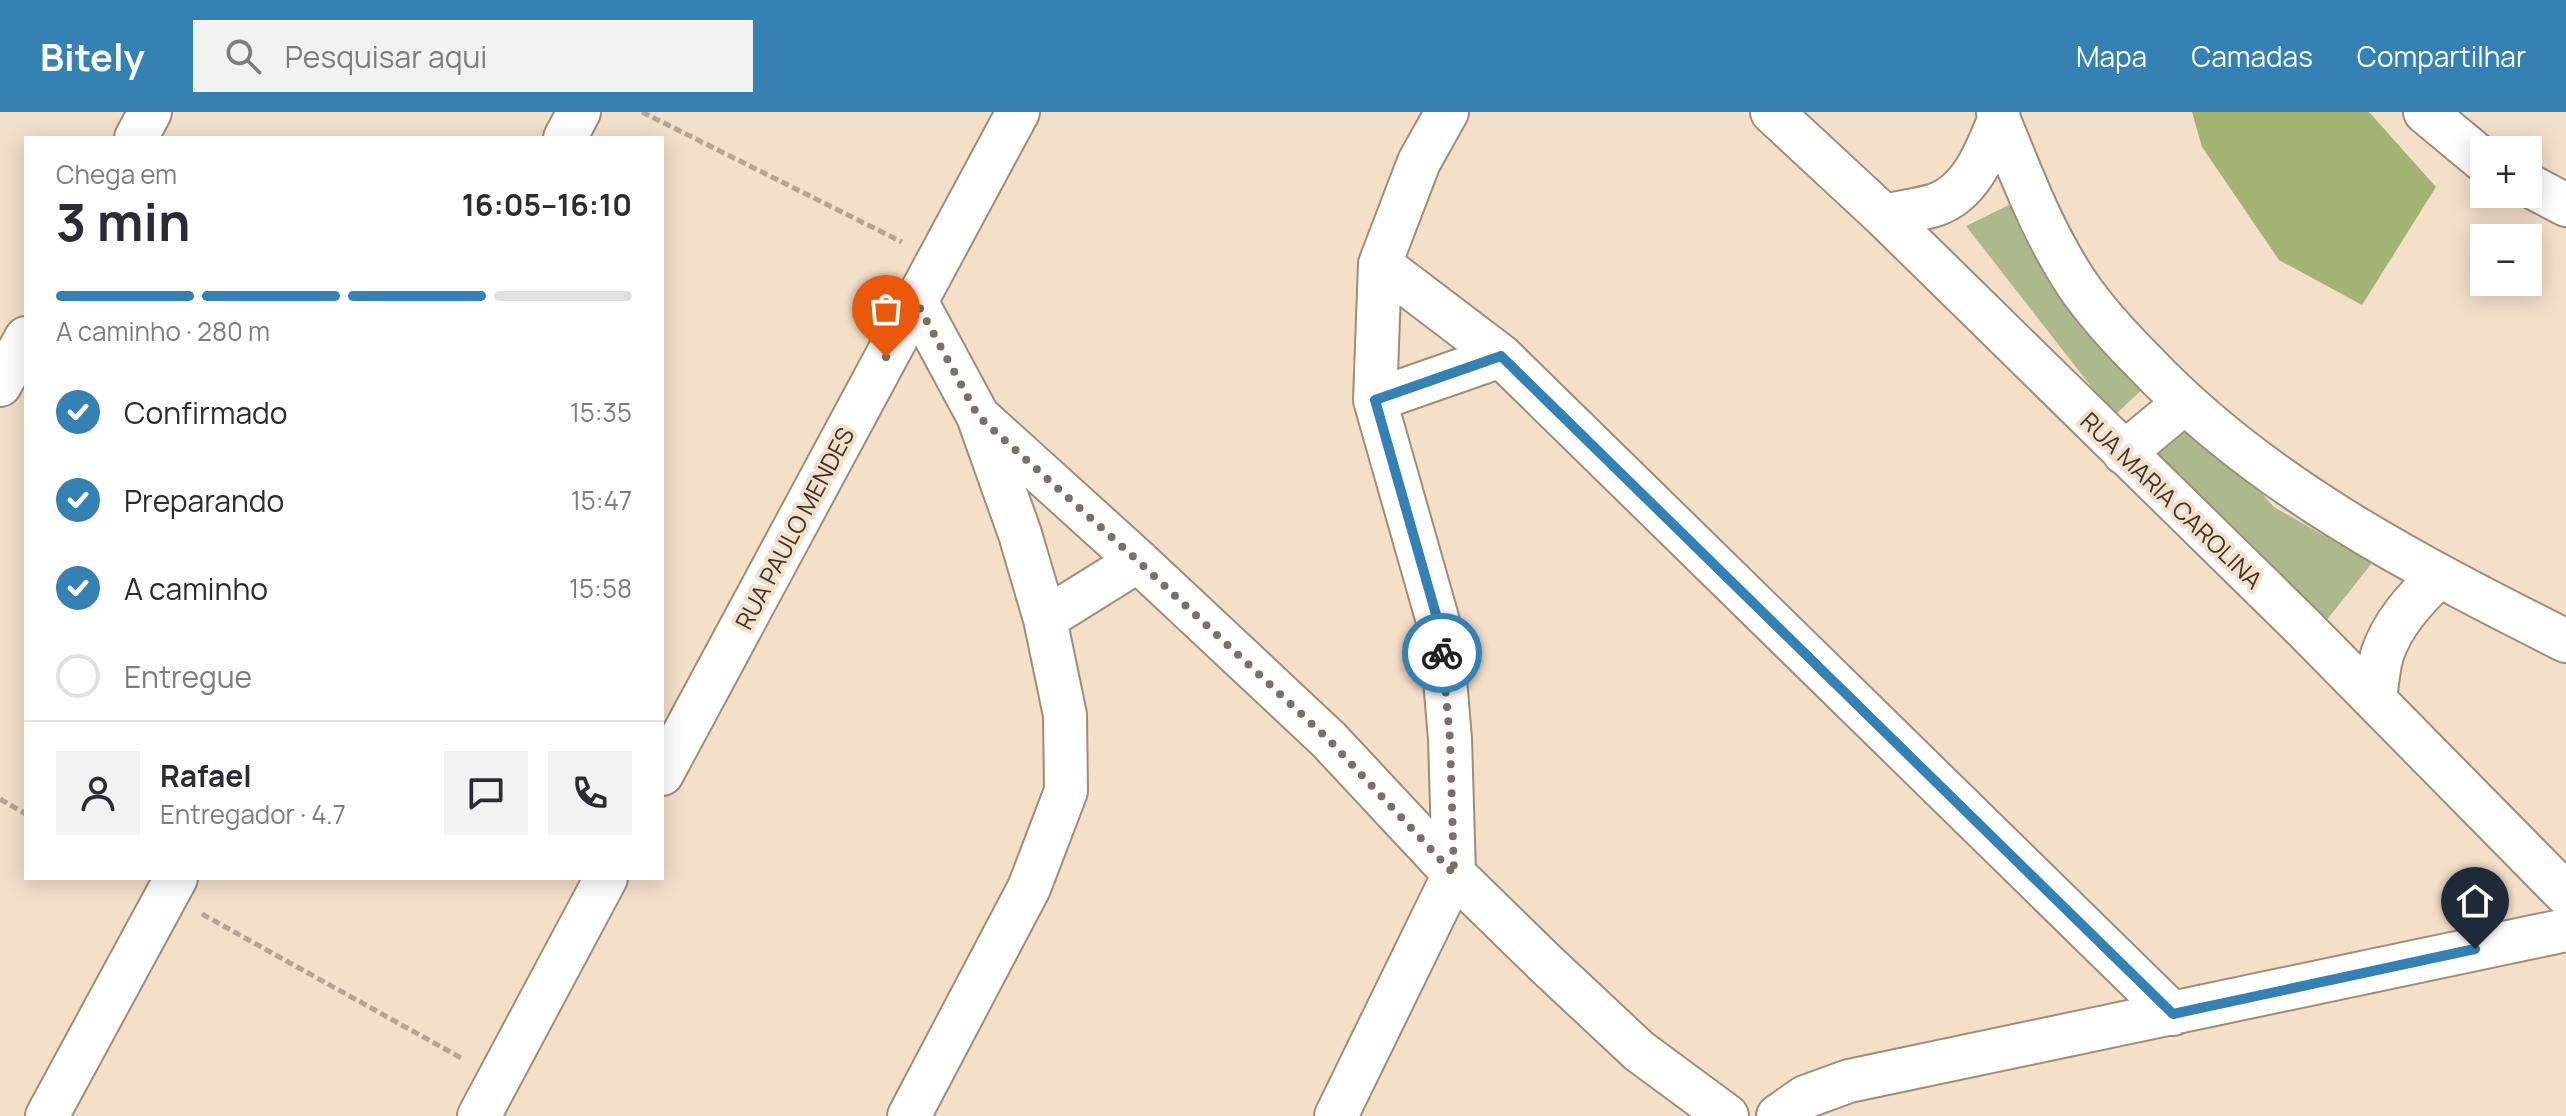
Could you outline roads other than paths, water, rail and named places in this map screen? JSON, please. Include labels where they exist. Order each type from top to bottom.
[{"type":"street","points":[[137,136],[150,112]]},
{"type":"street","points":[[566,136],[579,112]]},
{"type":"street","name":"RUA PAULO MENDES","points":[[664,770],[1018,112]]},
{"type":"street","points":[[1336,1116],[1454,874],[1450,739],[1441,632],[1375,400],[1380,264],[1419,162],[1447,112]]},
{"type":"street","name":"RUA MARIA CAROLINA","points":[[1772,112],[1884,216],[2375,699],[2566,894]]},
{"type":"street","points":[[2425,112],[2470,149]]},
{"type":"street","points":[[1884,216],[1938,204],[1961,188],[1982,162],[1999,116]]},
{"type":"street","points":[[1999,116],[2038,214],[2077,284],[2116,333],[2183,404],[2295,491],[2438,577],[2566,641]]},
{"type":"street","points":[[2542,192],[2566,205]]},
{"type":"street","points":[[1380,264],[1501,356],[2173,1014]]},
{"type":"street","points":[[909,1116],[1029,888],[1066,791],[1065,715],[1045,619],[1020,534],[978,416],[916,301]]},
{"type":"street","points":[[0,385],[24,342]]},
{"type":"street","points":[[1375,400],[1501,356]]},
{"type":"street","points":[[2124,453],[2183,404]]},
{"type":"street","points":[[978,416],[1329,740],[1454,874],[1639,1051],[1727,1116]]},
{"type":"street","points":[[1045,619],[1138,561]]},
{"type":"street","points":[[2375,699],[2383,654],[2397,623],[2416,598],[2438,577]]},
{"type":"street","points":[[479,1116],[605,880]]},
{"type":"street","points":[[47,1116],[171,886]]},
{"type":"street","points":[[1778,1116],[1805,1097],[1849,1081],[2566,930]]}]
